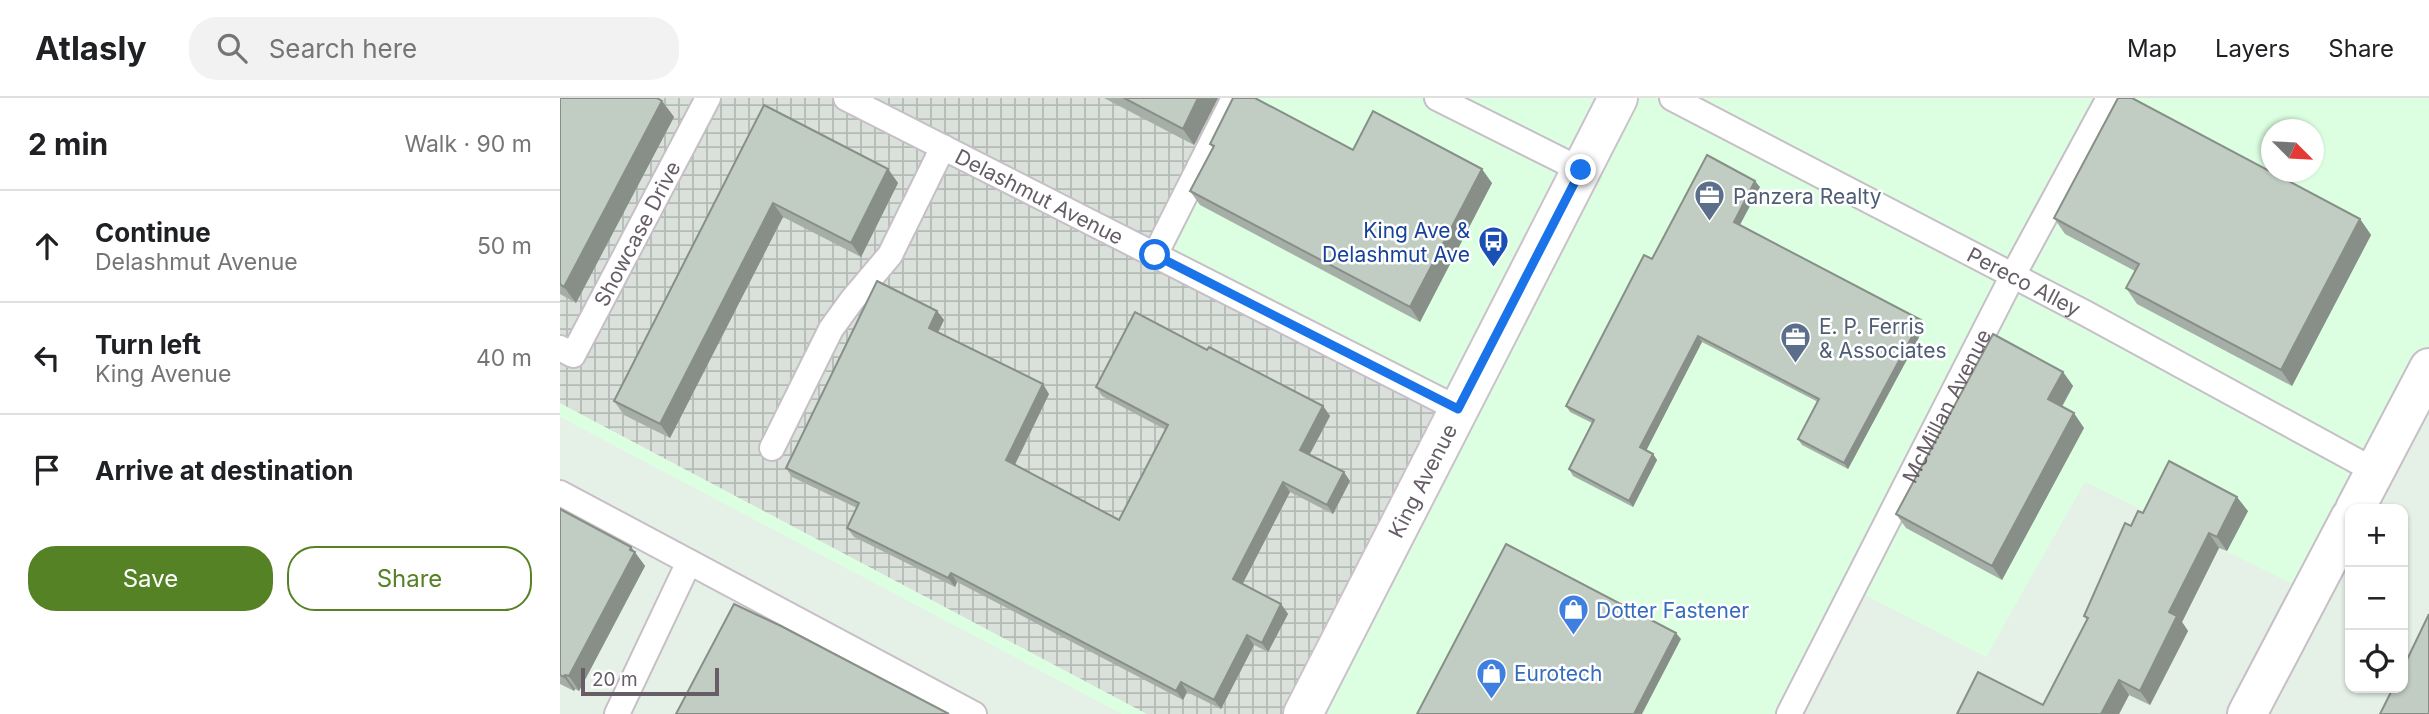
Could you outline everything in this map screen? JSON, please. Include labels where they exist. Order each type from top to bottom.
[{"type":"street","name":"King Avenue","points":[[1303,714],[1618,98]]},
{"type":"street","points":[[2358,504],[2429,368]]},
{"type":"street","points":[[2247,714],[2345,528]]},
{"type":"lane","name":"Showcase Drive","points":[[560,348],[573,355],[708,98]]},
{"type":"lane","name":"Delashmut Avenue","points":[[846,98],[1458,409]]},
{"type":"lane","points":[[1155,255],[1234,98]]},
{"type":"lane","points":[[1437,98],[1581,170]]},
{"type":"lane","name":"Pereco Alley","points":[[1672,98],[2085,313],[2375,471]]},
{"type":"lane","name":"McMillan Avenue","points":[[1789,714],[2012,277],[2109,98]]},
{"type":"lane","points":[[772,449],[831,329],[890,255],[943,147]]},
{"type":"lane","points":[[560,493],[974,714]]},
{"type":"lane","points":[[617,714],[690,562]]},
{"type":"shaded area","points":[[560,98],[1225,98],[1143,263],[1436,409],[1282,714],[1147,714],[560,403]]},
{"type":"shaded area","points":[[1225,98],[2429,98],[2429,360],[2355,504],[2345,504],[2345,522],[2309,592],[2085,482],[1986,657],[1857,591],[1796,714],[1282,714],[1436,409],[1143,263]]},
{"type":"shaded area","points":[[560,403],[1147,714],[1122,714],[560,417]]},
{"type":"building","points":[[560,98],[657,98],[662,101],[564,287],[560,284]]},
{"type":"building","points":[[1124,98],[1198,98],[1183,129]]},
{"type":"building","points":[[1233,98],[1255,98],[1353,150],[1373,111],[1482,169],[1410,307],[1190,191],[1214,146],[1210,144]]},
{"type":"building","points":[[2118,98],[2132,98],[2261,166],[2261,182],[2290,182],[2360,219],[2281,370],[2126,288],[2139,264],[2054,218]]},
{"type":"building","points":[[764,105],[888,169],[851,243],[773,203],[660,424],[614,401]]},
{"type":"building","points":[[1707,155],[1755,181],[1734,222],[1921,320],[1844,463],[1798,439],[1819,399],[1698,336],[1640,447],[1653,454],[1629,501],[1569,469],[1594,420],[1566,406],[1644,255],[1652,259]]},
{"type":"building","points":[[877,281],[937,311],[929,328],[1043,384],[1006,460],[1119,520],[1168,425],[1096,387],[1135,312],[1323,406],[1300,450],[1344,472],[1327,505],[1283,482],[1233,579],[1281,604],[1262,643],[1247,635],[1214,700],[1181,682],[1176,691],[951,573],[948,578],[847,528],[859,503],[786,468]]},
{"type":"building","points":[[1993,334],[2063,372],[2048,399],[2074,413],[1992,566],[1896,514]]},
{"type":"building","points":[[2169,461],[2237,497],[2217,537],[2209,533],[2169,612],[2177,616],[2140,691],[2119,680],[2101,714],[1957,714],[1978,672],[2043,705],[2088,618],[2084,616],[2125,523],[2131,526],[2138,511],[2143,513]]},
{"type":"building","points":[[560,509],[631,547],[630,550],[635,552],[569,676],[564,677],[560,675]]},
{"type":"building","points":[[1506,544],[1676,633],[1634,714],[1417,714]]},
{"type":"building","points":[[734,604],[781,626],[949,714],[676,714]]},
{"type":"building","points":[[2429,614],[2429,714],[2380,714],[2390,693],[2408,693],[2408,658]]},
{"type":"place","name":"Panzera Realty","points":[[1710,223]]},
{"type":"place","name":"King Ave & Delashmut Ave","points":[[1493,269]]},
{"type":"place","name":"E. P. Ferris & Associates","points":[[1796,365]]},
{"type":"place","name":"Dotter Fastener","points":[[1573,637]]},
{"type":"place","name":"Eurotech","points":[[1491,700]]},
{"type":"route","points":[[1155,255],[1458,409],[1581,170]]}]
